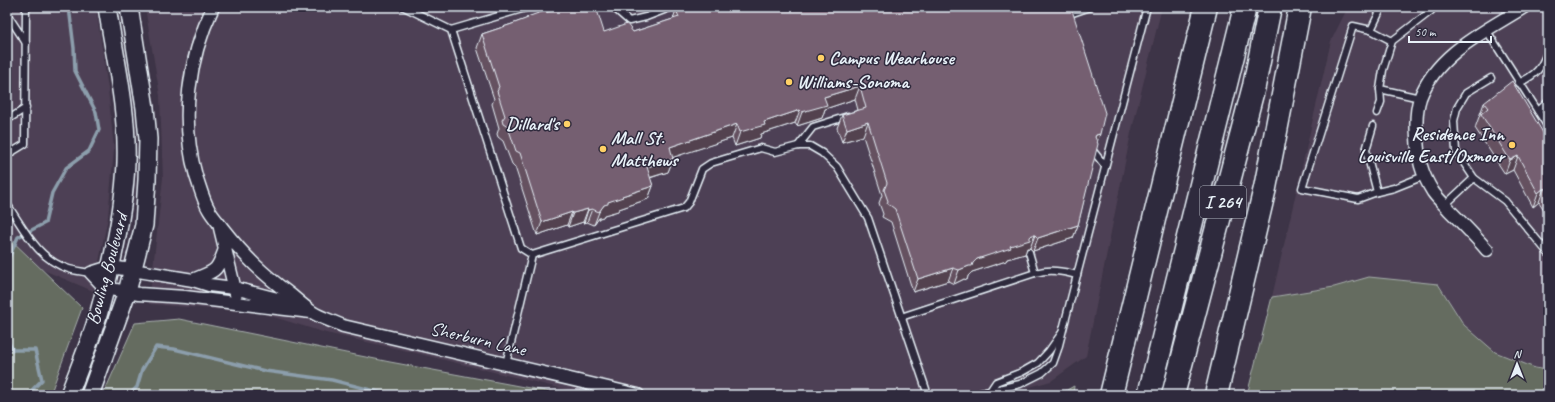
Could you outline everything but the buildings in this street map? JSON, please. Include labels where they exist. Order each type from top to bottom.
[{"type":"highway","points":[[1111,395],[1206,7]]},
{"type":"highway","name":"I 264","points":[[1149,395],[1245,7]]},
{"type":"highway","name":"I 264","points":[[1173,395],[1254,86],[1270,7]]},
{"type":"highway","points":[[1216,395],[1265,188],[1292,42],[1300,7]]},
{"type":"highway","points":[[1292,42],[1314,7]]},
{"type":"street","name":"Bowling Boulevard","points":[[69,395],[99,314],[110,268],[122,201],[126,163],[123,106],[107,7]]},
{"type":"street","name":"Bowling Boulevard","points":[[90,395],[127,292],[144,224],[148,139],[145,108],[129,7]]},
{"type":"street","name":"Sherburn Lane","points":[[213,7],[205,23],[197,46],[191,70],[188,94],[190,143],[200,187],[209,210],[248,260],[263,274],[308,309]]},
{"type":"street","points":[[1487,250],[1434,193],[1424,176],[1419,164],[1417,140],[1417,120],[1420,98],[1428,82],[1437,70],[1459,48],[1524,7]]},
{"type":"street","name":"Sherburn Lane","points":[[218,223],[238,303]]},
{"type":"street","points":[[193,280],[214,271],[219,265],[225,249]]},
{"type":"street","name":"Sherburn Lane","points":[[91,273],[110,268],[132,270],[193,280],[209,286],[234,288],[270,296],[308,309],[342,326],[638,395]]},
{"type":"street","points":[[91,273],[105,288]]},
{"type":"street","name":"Sherburn Lane","points":[[105,288],[127,292],[308,309]]},
{"type":"lane","points":[[7,155],[25,144],[26,7]]},
{"type":"lane","points":[[404,7],[451,30],[529,7]]},
{"type":"lane","points":[[613,7],[629,21],[646,17],[672,7]]},
{"type":"lane","points":[[1065,15],[1090,7]]},
{"type":"lane","points":[[973,395],[1020,384],[1042,373],[1053,363],[1058,350],[1147,7]]},
{"type":"lane","points":[[1371,30],[1382,7]]},
{"type":"lane","points":[[1378,113],[1381,102],[1380,89],[1383,70],[1392,41],[1431,11],[1428,7]]},
{"type":"lane","points":[[7,14],[26,44]]},
{"type":"lane","points":[[1392,41],[1371,30],[1353,26],[1302,188],[1358,199],[1394,188],[1424,176]]},
{"type":"lane","points":[[451,30],[521,248],[532,255],[684,208],[689,202],[702,169],[711,163],[761,148],[775,152],[798,146],[810,146],[822,153],[837,167],[868,218],[928,395]]},
{"type":"lane","points":[[1487,31],[1548,127]]},
{"type":"lane","points":[[1519,83],[1533,76],[1538,71],[1542,66],[1548,50]]},
{"type":"lane","points":[[1491,78],[1466,93],[1457,108],[1454,121],[1456,151],[1474,178],[1505,201],[1548,253]]},
{"type":"lane","points":[[1380,89],[1420,98]]},
{"type":"lane","points":[[1538,111],[1548,102]]},
{"type":"lane","points":[[7,120],[26,108]]},
{"type":"lane","points":[[798,146],[813,127],[851,115]]},
{"type":"lane","points":[[1373,126],[1366,150],[1377,192]]},
{"type":"lane","points":[[1094,152],[1105,166]]},
{"type":"lane","points":[[1445,205],[1474,178]]},
{"type":"lane","points":[[7,204],[32,243],[50,261],[69,269],[91,273]]},
{"type":"lane","points":[[1029,252],[1035,273]]},
{"type":"lane","points":[[506,364],[532,255]]},
{"type":"lane","points":[[902,317],[1046,270],[1057,270],[1077,274]]},
{"type":"lane","points":[[990,391],[996,382],[1022,372],[1038,363],[1062,333]]},
{"type":"shaded area","points":[[7,7],[96,7],[108,89],[114,149],[108,217],[93,291],[41,269],[7,236]]},
{"type":"shaded area","name":"Mall St. Matthews","points":[[145,7],[1162,7],[1131,133],[1086,356],[1051,381],[1000,395],[588,395],[412,352],[326,333],[261,313],[149,304],[163,178],[160,96]]},
{"type":"shaded area","points":[[1348,7],[1548,7],[1548,370],[1535,368],[1495,352],[1464,325],[1438,284],[1369,277],[1334,287],[1272,297],[1331,41]]},
{"type":"shaded area","points":[[7,236],[82,308],[50,395],[7,395]]},
{"type":"shaded area","points":[[1369,277],[1438,284],[1464,325],[1495,352],[1535,368],[1548,370],[1548,395],[1247,395],[1272,297],[1334,287]]},
{"type":"shaded area","points":[[179,319],[390,362],[567,395],[103,395],[135,323]]},
{"type":"shaded area","points":[[1074,386],[1073,395],[1058,395]]},
{"type":"waterway","points":[[7,262],[18,237],[45,223],[52,193],[66,168],[89,151],[99,130],[96,112],[75,71],[69,7]]},
{"type":"waterway","points":[[7,340],[13,350],[35,350],[42,380],[27,395]]},
{"type":"waterway","points":[[129,395],[137,387],[142,370],[156,347],[174,349],[265,371],[332,380],[390,395]]},
{"type":"place","name":"Campus Wearhouse","points":[[821,58]]},
{"type":"place","name":"Williams-Sonoma","points":[[789,82]]},
{"type":"place","name":"Dillard's","points":[[567,124]]},
{"type":"place","name":"Residence Inn Louisville East/Oxmoor","points":[[1512,145]]},
{"type":"place","name":"Mall St. Matthews","points":[[603,149]]}]
